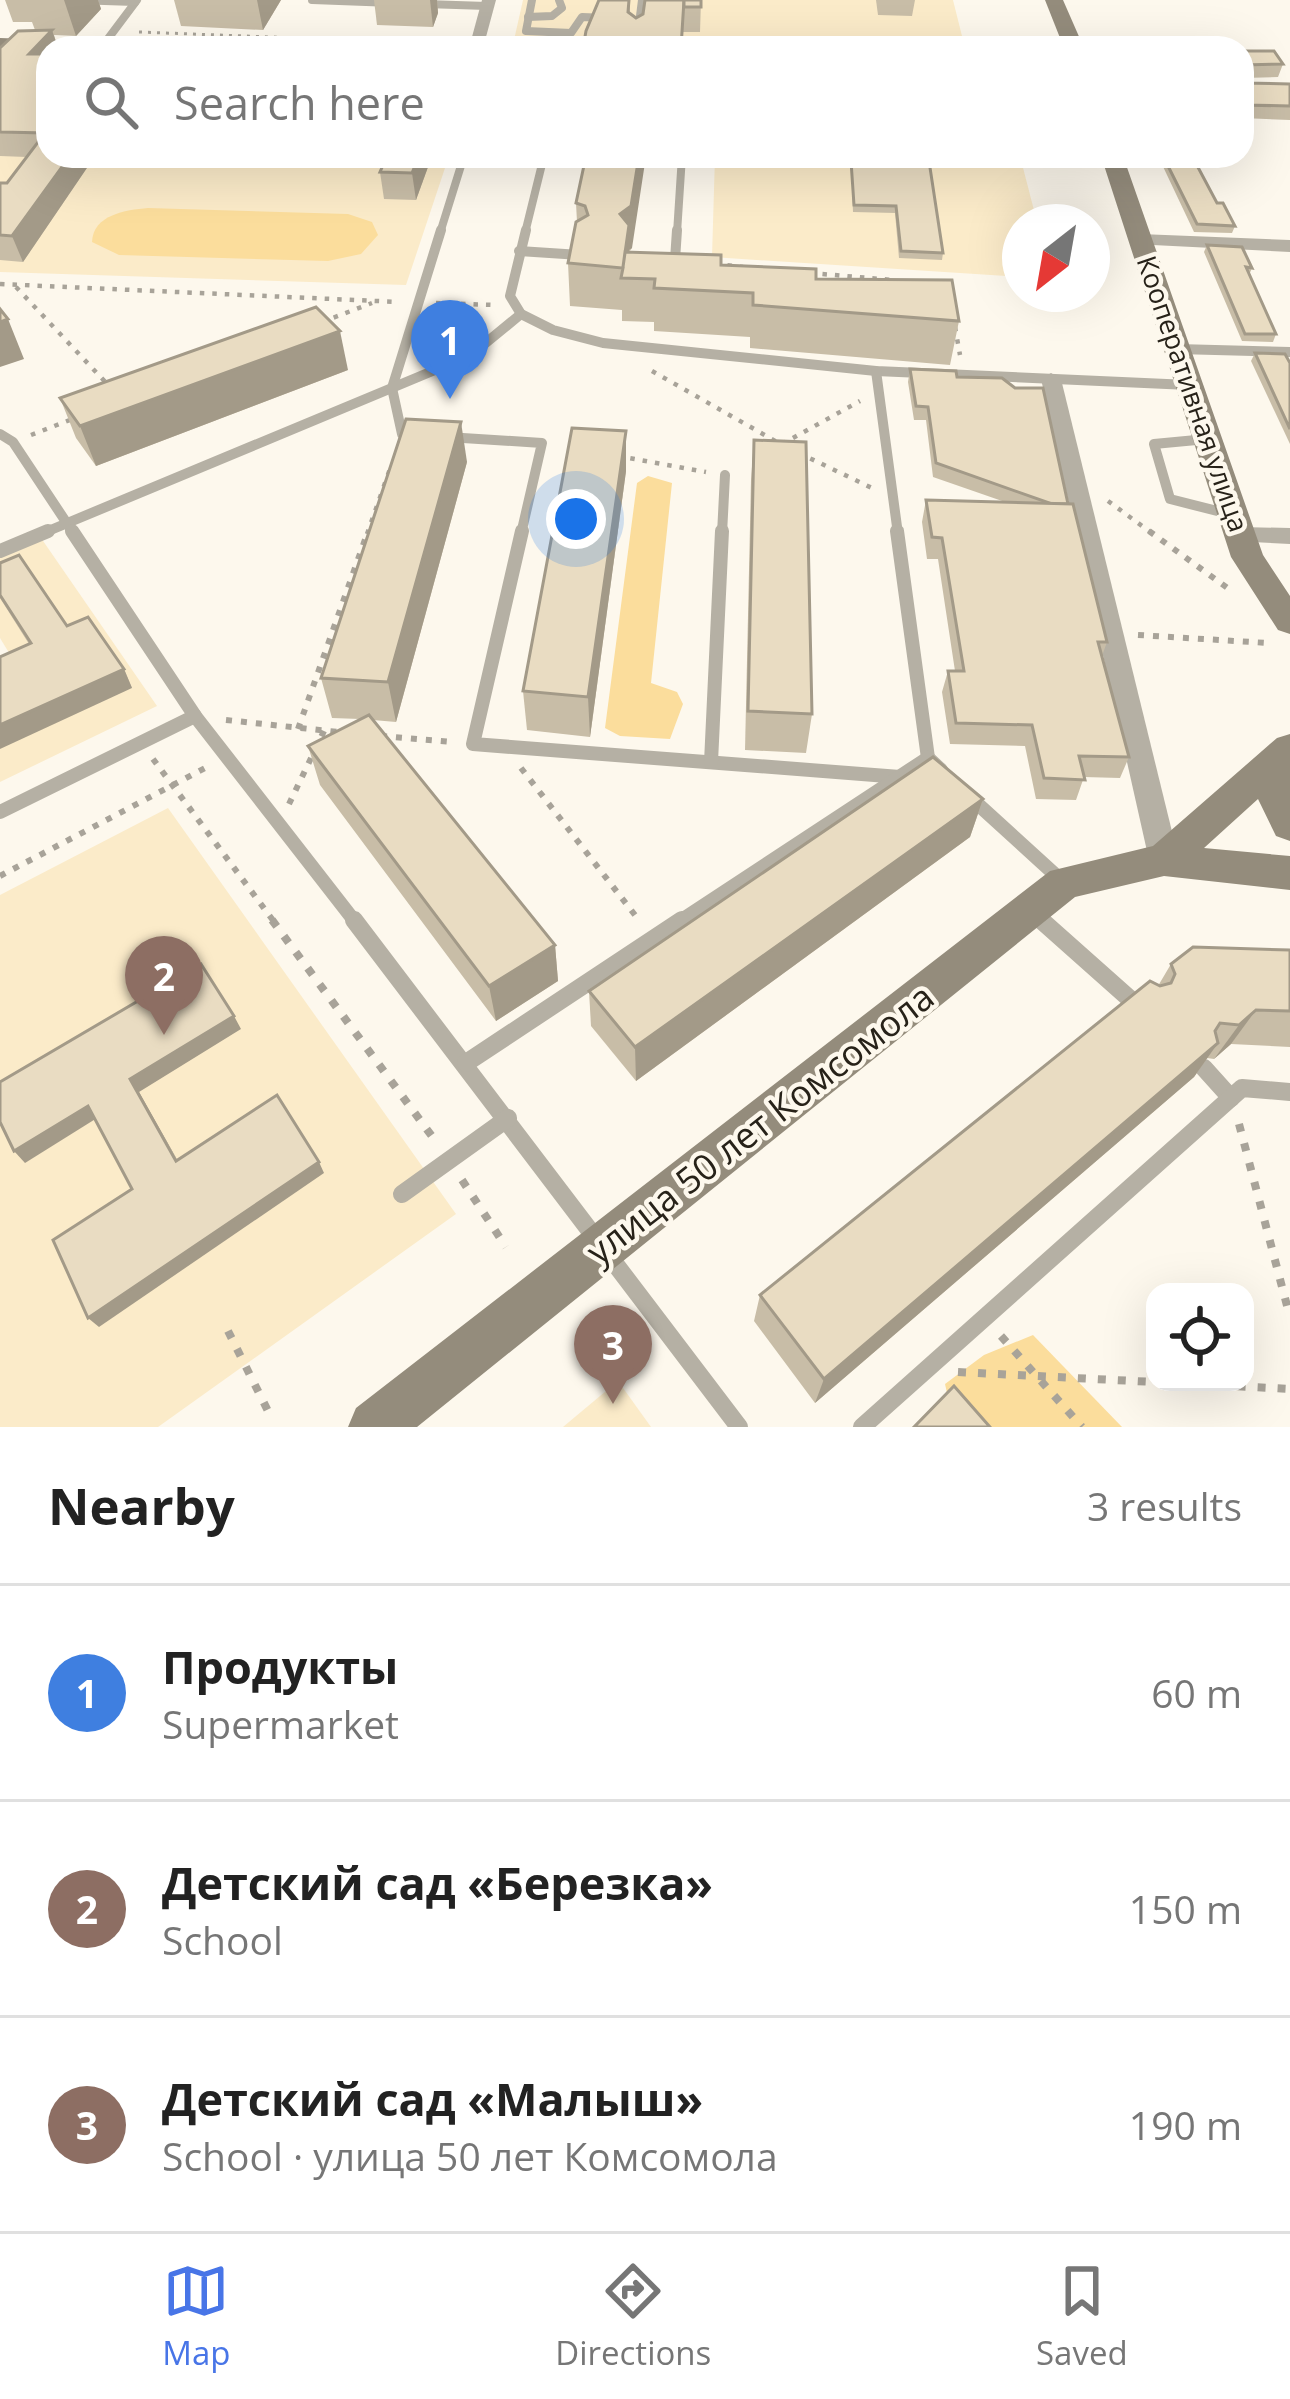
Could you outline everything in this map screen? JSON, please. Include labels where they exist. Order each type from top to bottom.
[{"type":"street","points":[[1054,0],[1068,36]]},
{"type":"street","points":[[479,36],[488,3]]},
{"type":"street","name":"Кооперативная улица","points":[[1116,168],[1247,557],[1290,622]]},
{"type":"street","points":[[1140,240],[1290,246]]},
{"type":"street","points":[[1051,380],[1164,860]]},
{"type":"street","points":[[1236,525],[1290,536]]},
{"type":"street","points":[[1164,860],[1290,748]]},
{"type":"street","points":[[1290,748],[1275,770],[1276,800],[1290,826]]},
{"type":"street","points":[[1164,860],[1290,872]]},
{"type":"street","name":"улица 50 лет Комсомола","points":[[375,1427],[1047,897],[1164,860]]},
{"type":"lane","points":[[74,0],[136,1]]},
{"type":"lane","points":[[312,0],[398,3]]},
{"type":"lane","points":[[532,0],[526,32],[571,33],[582,17],[639,19]]},
{"type":"lane","points":[[528,16],[552,16],[562,8],[559,0]]},
{"type":"lane","points":[[637,36],[642,0]]},
{"type":"lane","points":[[113,36],[136,1]]},
{"type":"lane","points":[[425,4],[488,3]]},
{"type":"lane","points":[[460,168],[392,388],[402,434],[542,442],[473,744],[900,777]]},
{"type":"lane","points":[[541,168],[510,296],[519,310],[553,330],[603,343],[876,371],[1189,386]]},
{"type":"lane","points":[[653,259],[675,260],[681,168]]},
{"type":"lane","points":[[519,251],[580,255]]},
{"type":"lane","points":[[0,551],[471,355],[519,310]]},
{"type":"lane","points":[[1177,349],[1290,352]]},
{"type":"lane","points":[[876,371],[928,758],[1140,1008]]},
{"type":"lane","points":[[6,438],[195,716],[466,1063],[739,1427]]},
{"type":"lane","points":[[1207,439],[1154,444],[1170,499],[1236,525]]},
{"type":"lane","points":[[711,762],[725,476]]},
{"type":"lane","points":[[0,812],[195,716]]},
{"type":"lane","points":[[466,1063],[928,758]]},
{"type":"lane","points":[[1204,1067],[1232,1098]]},
{"type":"lane","points":[[862,1427],[1242,1088],[1290,1092]]},
{"type":"lane","points":[[402,1194],[508,1118]]},
{"type":"path","points":[[675,260],[743,266]]},
{"type":"path","points":[[811,273],[901,281]]},
{"type":"path","points":[[0,284],[519,310]]},
{"type":"path","points":[[14,284],[122,399]]},
{"type":"path","points":[[312,326],[375,302]]},
{"type":"path","points":[[953,316],[964,377]]},
{"type":"path","points":[[603,343],[781,445],[893,498]]},
{"type":"path","points":[[611,455],[725,476],[879,390]]},
{"type":"path","points":[[6,438],[78,416]]},
{"type":"path","points":[[298,729],[402,434]]},
{"type":"path","points":[[1072,474],[1235,594]]},
{"type":"path","points":[[1109,634],[1290,644]]},
{"type":"path","points":[[195,716],[345,733]]},
{"type":"path","points":[[279,824],[324,731]]},
{"type":"path","points":[[367,735],[473,744]]},
{"type":"path","points":[[140,742],[450,1161],[506,1247]]},
{"type":"path","points":[[504,747],[654,939]]},
{"type":"path","points":[[0,876],[226,756]]},
{"type":"path","points":[[1232,1098],[1290,1317]]},
{"type":"path","points":[[987,1319],[1082,1427]]},
{"type":"path","points":[[228,1331],[272,1419]]},
{"type":"path","points":[[930,1370],[1290,1389]]},
{"type":"shaded area","points":[[523,0],[953,0],[962,36],[515,36]]},
{"type":"shaded area","points":[[0,142],[36,152],[36,168],[445,168],[406,285],[0,272]]},
{"type":"shaded area","points":[[715,168],[1023,168],[1032,204],[1002,204],[1002,276],[712,257]]},
{"type":"shaded area","points":[[148,208],[348,214],[372,222],[378,235],[361,254],[328,261],[119,255],[92,242],[104,220]]},
{"type":"shaded area","points":[[648,476],[672,483],[651,683],[677,692],[683,704],[670,739],[620,736],[605,728],[637,483]]},
{"type":"shaded area","points":[[41,538],[157,706],[0,782],[0,668],[14,661],[0,638],[0,555]]},
{"type":"shaded area","points":[[168,808],[456,1214],[158,1427],[0,1427],[0,895]]},
{"type":"shaded area","points":[[1033,1335],[1122,1427],[968,1427],[950,1406],[945,1384],[984,1355]]},
{"type":"shaded area","points":[[618,1381],[651,1427],[563,1427]]},
{"type":"building","points":[[599,0],[629,0],[628,12],[636,18],[643,14],[645,0],[684,0],[682,36],[585,36]]},
{"type":"building","points":[[684,0],[701,0],[701,7],[684,7]]},
{"type":"building","points":[[52,30],[36,36],[36,47],[29,54],[36,54],[36,133],[0,132],[0,48],[18,31]]},
{"type":"building","points":[[1254,51],[1274,51],[1283,64],[1254,65]]},
{"type":"building","points":[[1254,83],[1290,84],[1290,106],[1254,105]]},
{"type":"building","points":[[36,145],[36,168],[61,168],[12,236],[0,235],[0,183],[7,183]]},
{"type":"building","points":[[382,168],[414,168],[412,173],[380,172]]},
{"type":"building","points":[[583,168],[637,168],[631,206],[620,214],[629,225],[625,252],[721,255],[721,265],[816,269],[816,279],[952,280],[959,321],[753,305],[753,293],[654,288],[655,279],[621,278],[623,268],[568,263],[576,222],[588,215],[585,206],[576,203]]},
{"type":"building","points":[[851,168],[930,168],[943,253],[901,251],[896,206],[854,205]]},
{"type":"building","points":[[1169,168],[1198,168],[1235,226],[1197,224]]},
{"type":"building","points":[[1207,245],[1242,247],[1276,334],[1245,334]]},
{"type":"building","points":[[316,307],[340,331],[80,426],[60,398]]},
{"type":"building","points":[[1255,353],[1285,354],[1290,363],[1290,429]]},
{"type":"building","points":[[910,369],[956,371],[957,377],[1002,378],[1015,388],[1043,388],[1068,504],[1052,504],[936,463],[928,407],[916,406]]},
{"type":"building","points":[[406,419],[461,422],[388,682],[321,678]]},
{"type":"building","points":[[572,428],[626,431],[588,697],[523,691]]},
{"type":"building","points":[[754,440],[806,442],[812,714],[748,711]]},
{"type":"building","points":[[926,500],[1073,504],[1107,642],[1098,642],[1129,757],[1079,756],[1085,780],[1044,778],[1032,725],[956,723],[948,671],[964,671],[942,538],[932,537]]},
{"type":"building","points":[[19,555],[67,626],[88,617],[124,669],[0,725],[0,657],[31,643],[0,595],[0,563]]},
{"type":"building","points":[[369,715],[555,945],[489,986],[308,746]]},
{"type":"building","points":[[933,757],[983,799],[635,1047],[589,991]]},
{"type":"building","points":[[1193,947],[1290,950],[1290,1011],[1256,1010],[1239,1025],[1220,1023],[1215,1031],[1218,1043],[824,1379],[760,1295],[1150,981],[1160,986],[1171,983],[1175,974],[1171,964]]},
{"type":"building","points":[[201,964],[234,1016],[130,1079],[176,1161],[277,1095],[319,1162],[88,1318],[53,1240],[132,1189],[88,1106],[14,1151],[0,1122],[0,1082]]},
{"type":"building","points":[[954,1386],[990,1427],[914,1427]]},
{"type":"place","name":"Продукты","points":[[450,399]]},
{"type":"place","name":"Детский сад «Березка»","points":[[164,1035]]},
{"type":"place","name":"Детский сад «Малыш»","points":[[613,1404]]}]
